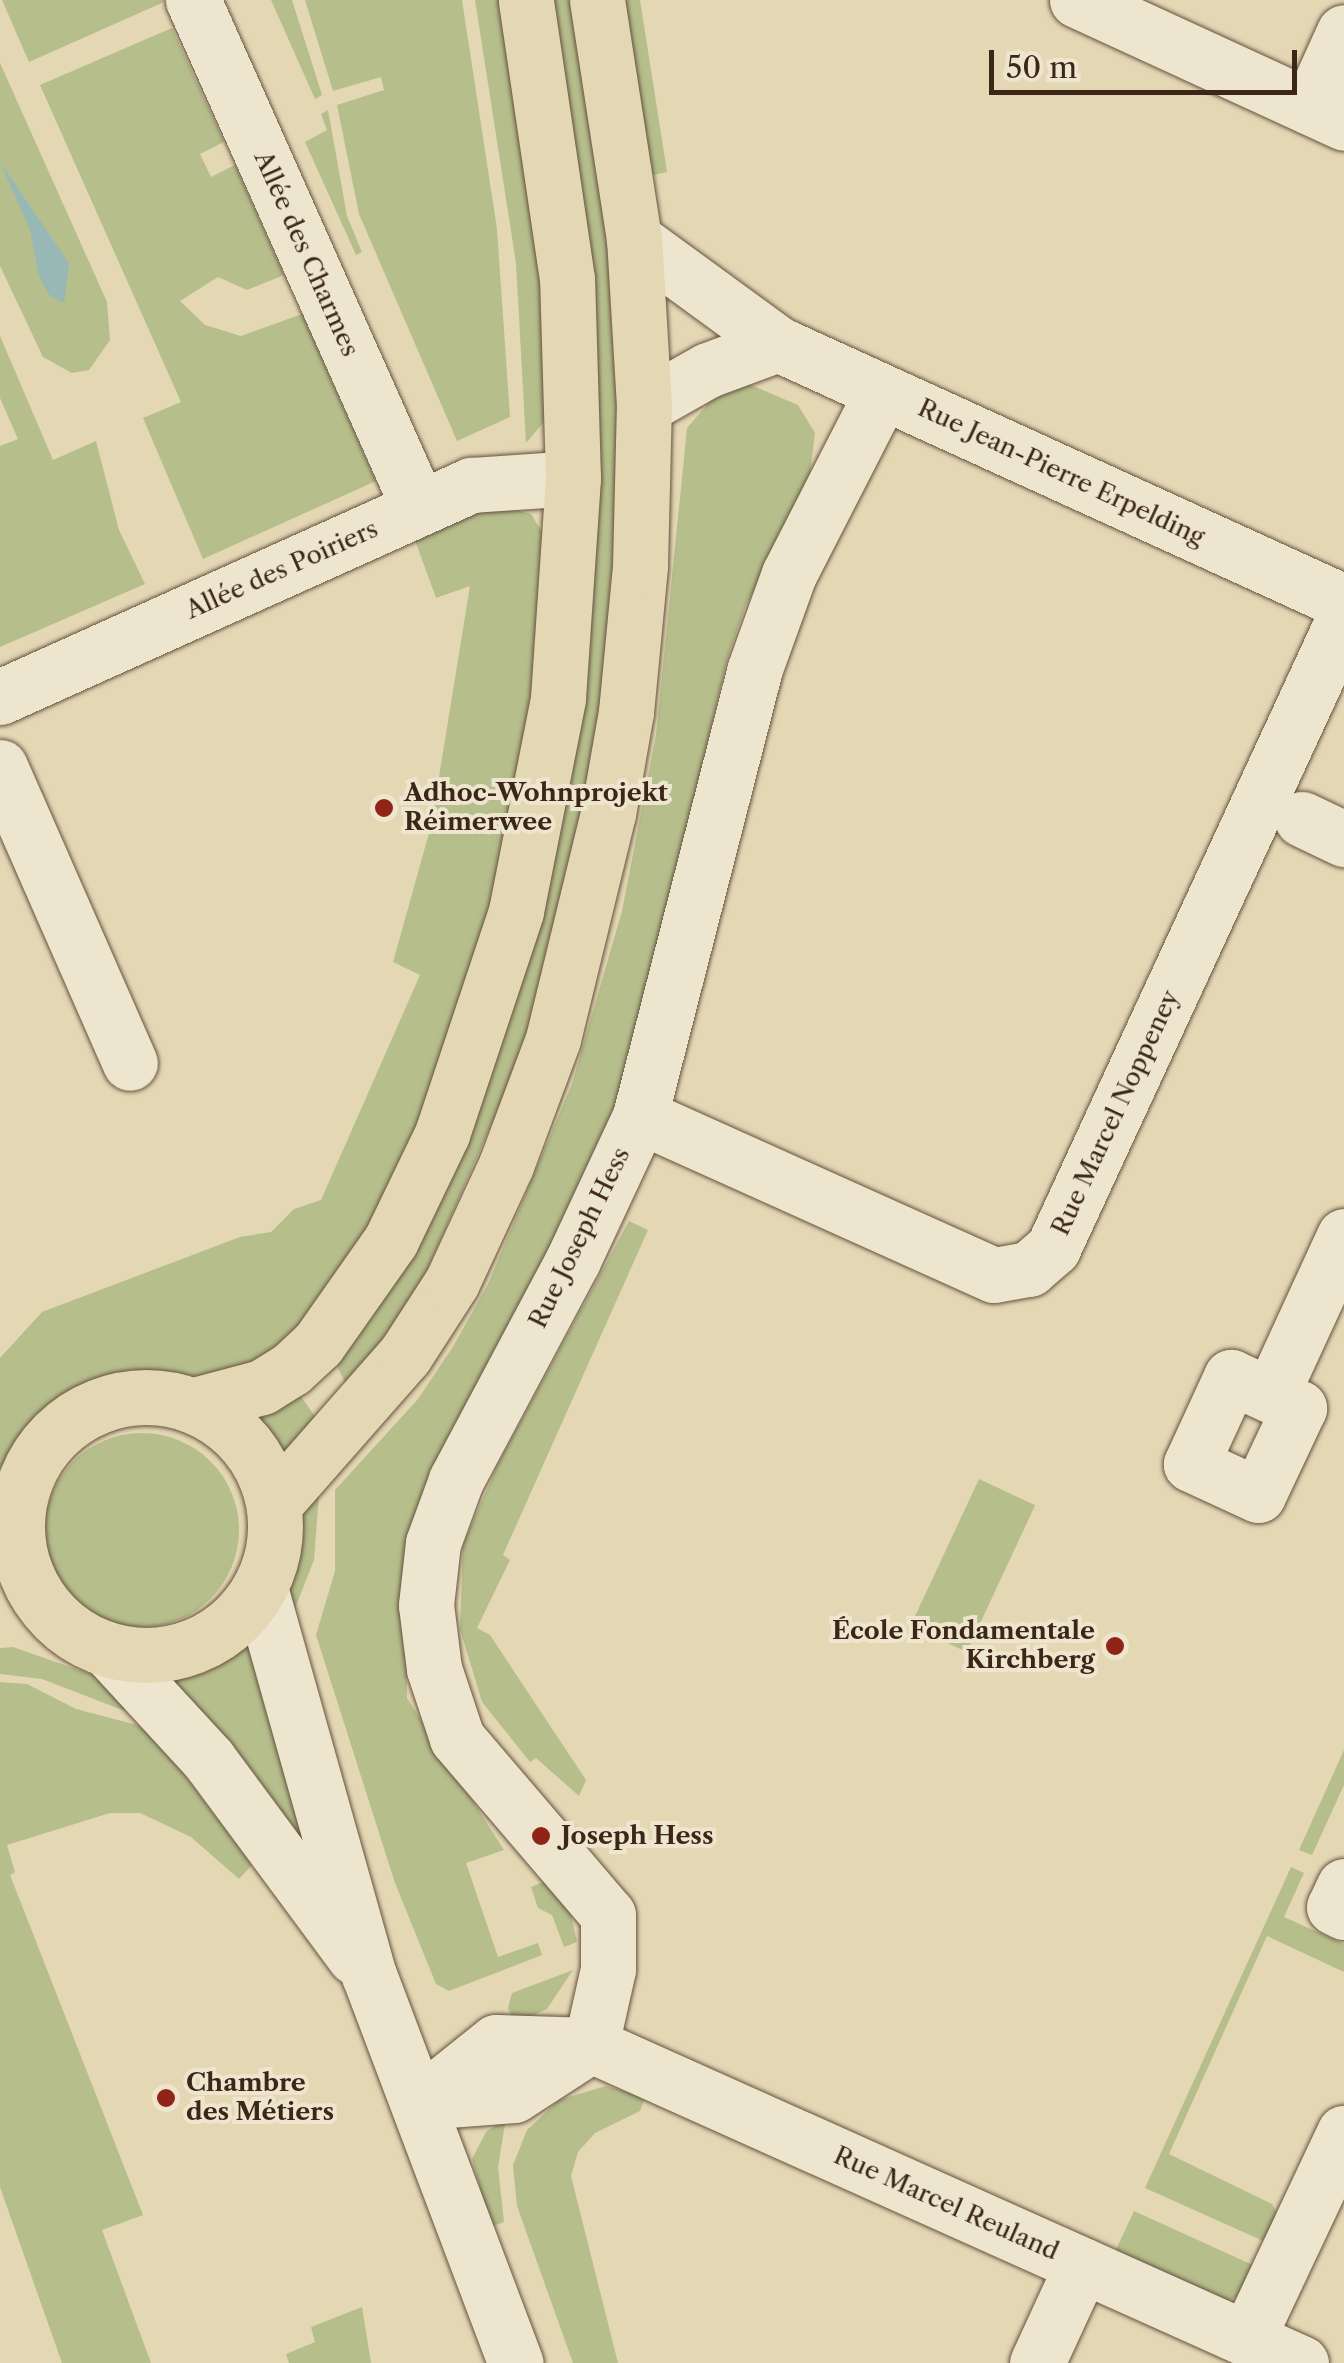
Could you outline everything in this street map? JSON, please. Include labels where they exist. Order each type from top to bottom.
[{"type":"main road","points":[[194,1405],[262,1387],[318,1344],[391,1240],[442,1134],[486,1016],[539,803],[558,698],[573,478],[567,279],[526,0]]},
{"type":"main road","points":[[274,1504],[405,1355],[452,1282],[506,1166],[553,1039],[626,712],[640,566],[644,406],[634,239],[597,0]]},
{"type":"main road","points":[[132,1397],[194,1405],[226,1422],[256,1457],[274,1504],[271,1562],[260,1588],[229,1625],[182,1651],[145,1656],[108,1650],[23,1615],[19,1554],[8,1528],[32,1463],[74,1418],[132,1397]]},
{"type":"street","name":"Allée des Charmes","points":[[194,0],[418,508]]},
{"type":"street","points":[[1077,0],[1327,115],[1344,32]]},
{"type":"street","name":"Rue Jean-Pierre Erpelding","points":[[634,239],[778,344],[1344,602]]},
{"type":"street","points":[[644,406],[708,370],[778,344]]},
{"type":"street","name":"Rue Joseph Hess","points":[[590,2045],[608,1969],[608,1914],[458,1738],[434,1669],[426,1604],[434,1543],[456,1480],[573,1260],[640,1116],[754,671],[789,574],[882,392]]},
{"type":"street","name":"Allée des Poiriers","points":[[0,697],[471,484],[573,478]]},
{"type":"street","name":"Rue Marcel Noppeney","points":[[640,1116],[994,1275],[1028,1270],[1053,1248],[1344,618]]},
{"type":"street","points":[[1,770],[130,1063]]},
{"type":"street","points":[[1271,1395],[1344,1236]]},
{"type":"street","points":[[260,1588],[369,1976],[516,2363]]},
{"type":"street","points":[[108,1650],[210,1760],[369,1976]]},
{"type":"street","points":[[1344,1886],[1334,1907],[1344,1912]]},
{"type":"street","points":[[420,2102],[496,2042],[590,2045]]},
{"type":"street","name":"Rue Marcel Reuland","points":[[590,2045],[1302,2363]]},
{"type":"street","points":[[1247,2338],[1344,2133]]},
{"type":"street","points":[[1037,2363],[1082,2265]]},
{"type":"green space","points":[[2,0],[163,0],[164,2],[29,62]]},
{"type":"green space","points":[[271,0],[292,0],[322,95],[315,99]]},
{"type":"green space","points":[[305,0],[462,0],[497,229],[510,417],[457,441],[359,214],[337,105],[384,90],[381,77],[333,91]]},
{"type":"green space","points":[[475,0],[506,0],[536,179],[550,415],[526,443],[516,263]]},
{"type":"green space","points":[[547,0],[578,0],[618,285],[615,601],[585,810],[520,1059],[395,1343],[345,1382],[333,1358],[560,806]]},
{"type":"green space","points":[[618,0],[640,0],[667,172],[653,175]]},
{"type":"green space","points":[[172,28],[224,142],[200,154],[211,177],[235,165],[284,275],[247,290],[218,277],[180,301],[205,325],[241,336],[302,314],[376,481],[203,559],[143,418],[181,402],[40,85]]},
{"type":"green space","points":[[0,63],[107,302],[110,340],[89,370],[72,373],[43,357],[0,266]]},
{"type":"green space","points":[[328,110],[347,216],[362,252],[356,255],[305,142],[327,130],[321,114]]},
{"type":"green space","points":[[0,336],[53,460],[96,441],[119,530],[145,584],[0,647],[0,446],[18,439],[0,398]]},
{"type":"green space","points":[[744,382],[798,405],[815,433],[808,489],[746,605],[727,659],[666,926],[609,1133],[406,1537],[407,1698],[504,1850],[466,1863],[498,1957],[538,1943],[542,1955],[449,1991],[436,1984],[395,1883],[316,1635],[335,1571],[335,1490],[418,1399],[454,1345],[488,1284],[572,1084],[622,911],[656,735],[687,428],[719,391]]},
{"type":"green space","points":[[485,502],[531,514],[550,545],[539,693],[467,1009],[381,1211],[306,1324],[255,1368],[184,1381],[111,1378],[76,1389],[44,1410],[0,1468],[0,1358],[42,1312],[240,1237],[271,1232],[294,1209],[321,1200],[420,975],[393,962],[431,826],[470,586],[436,598],[412,532]]},
{"type":"green space","points":[[629,1221],[648,1230],[503,1555],[510,1560],[477,1628],[490,1635],[586,1780],[579,1796],[536,1758],[530,1762],[482,1702],[460,1629],[463,1545],[498,1464]]},
{"type":"green space","points":[[298,1392],[321,1425],[287,1472],[250,1418]]},
{"type":"green space","points":[[142,1433],[179,1440],[211,1461],[232,1493],[239,1530],[232,1567],[211,1599],[179,1620],[142,1627],[105,1620],[73,1599],[52,1567],[45,1530],[52,1493],[73,1461],[105,1440]]},
{"type":"green space","points":[[979,1479],[1035,1505],[967,1652],[911,1626]]},
{"type":"green space","points":[[319,1494],[314,1560],[288,1626],[279,1606],[303,1515],[312,1495]]},
{"type":"green space","points":[[251,1638],[330,1873],[169,1680],[205,1672]]},
{"type":"green space","points":[[13,1647],[113,1682],[130,1693],[125,1711],[42,1679],[0,1674],[0,1648]]},
{"type":"green space","points":[[0,1682],[27,1684],[76,1709],[137,1725],[158,1739],[252,1865],[239,1879],[191,1837],[140,1813],[110,1813],[7,1845],[15,1872],[10,1875],[143,2215],[102,2230],[151,2363],[62,2363],[0,2187]]},
{"type":"green space","points":[[1344,1750],[1344,1785],[1312,1855],[1299,1850]]},
{"type":"green space","points":[[1291,1867],[1304,1873],[1284,1917],[1344,1944],[1344,1972],[1267,1936],[1169,2154],[1272,2204],[1279,2217],[1270,2244],[1145,2188]]},
{"type":"green space","points":[[548,1880],[571,1914],[577,1942],[564,1947],[552,1915],[538,1908],[531,1887]]},
{"type":"green space","points":[[573,1970],[547,2009],[515,2024],[508,2008],[512,1993]]},
{"type":"green space","points":[[606,2086],[645,2097],[640,2111],[595,2133],[578,2152],[571,2176],[618,2363],[573,2363],[517,2206],[513,2165],[527,2130],[559,2100]]},
{"type":"green space","points":[[506,2118],[498,2167],[504,2222],[491,2227],[472,2159],[486,2132]]},
{"type":"green space","points":[[1134,2211],[1255,2266],[1238,2297],[1226,2301],[1113,2256]]},
{"type":"green space","points":[[362,2307],[371,2363],[289,2363],[286,2354],[315,2342],[311,2327]]},
{"type":"water","points":[[0,162],[69,263],[64,303],[50,296],[39,277],[30,230]]},
{"type":"place","name":"Adhoc-Wohnprojekt Réimerwee","points":[[384,808]]},
{"type":"place","name":"École Fondamentale Kirchberg","points":[[1115,1646]]},
{"type":"place","name":"Joseph Hess","points":[[541,1836]]},
{"type":"place","name":"Chambre des Métiers","points":[[166,2098]]}]
